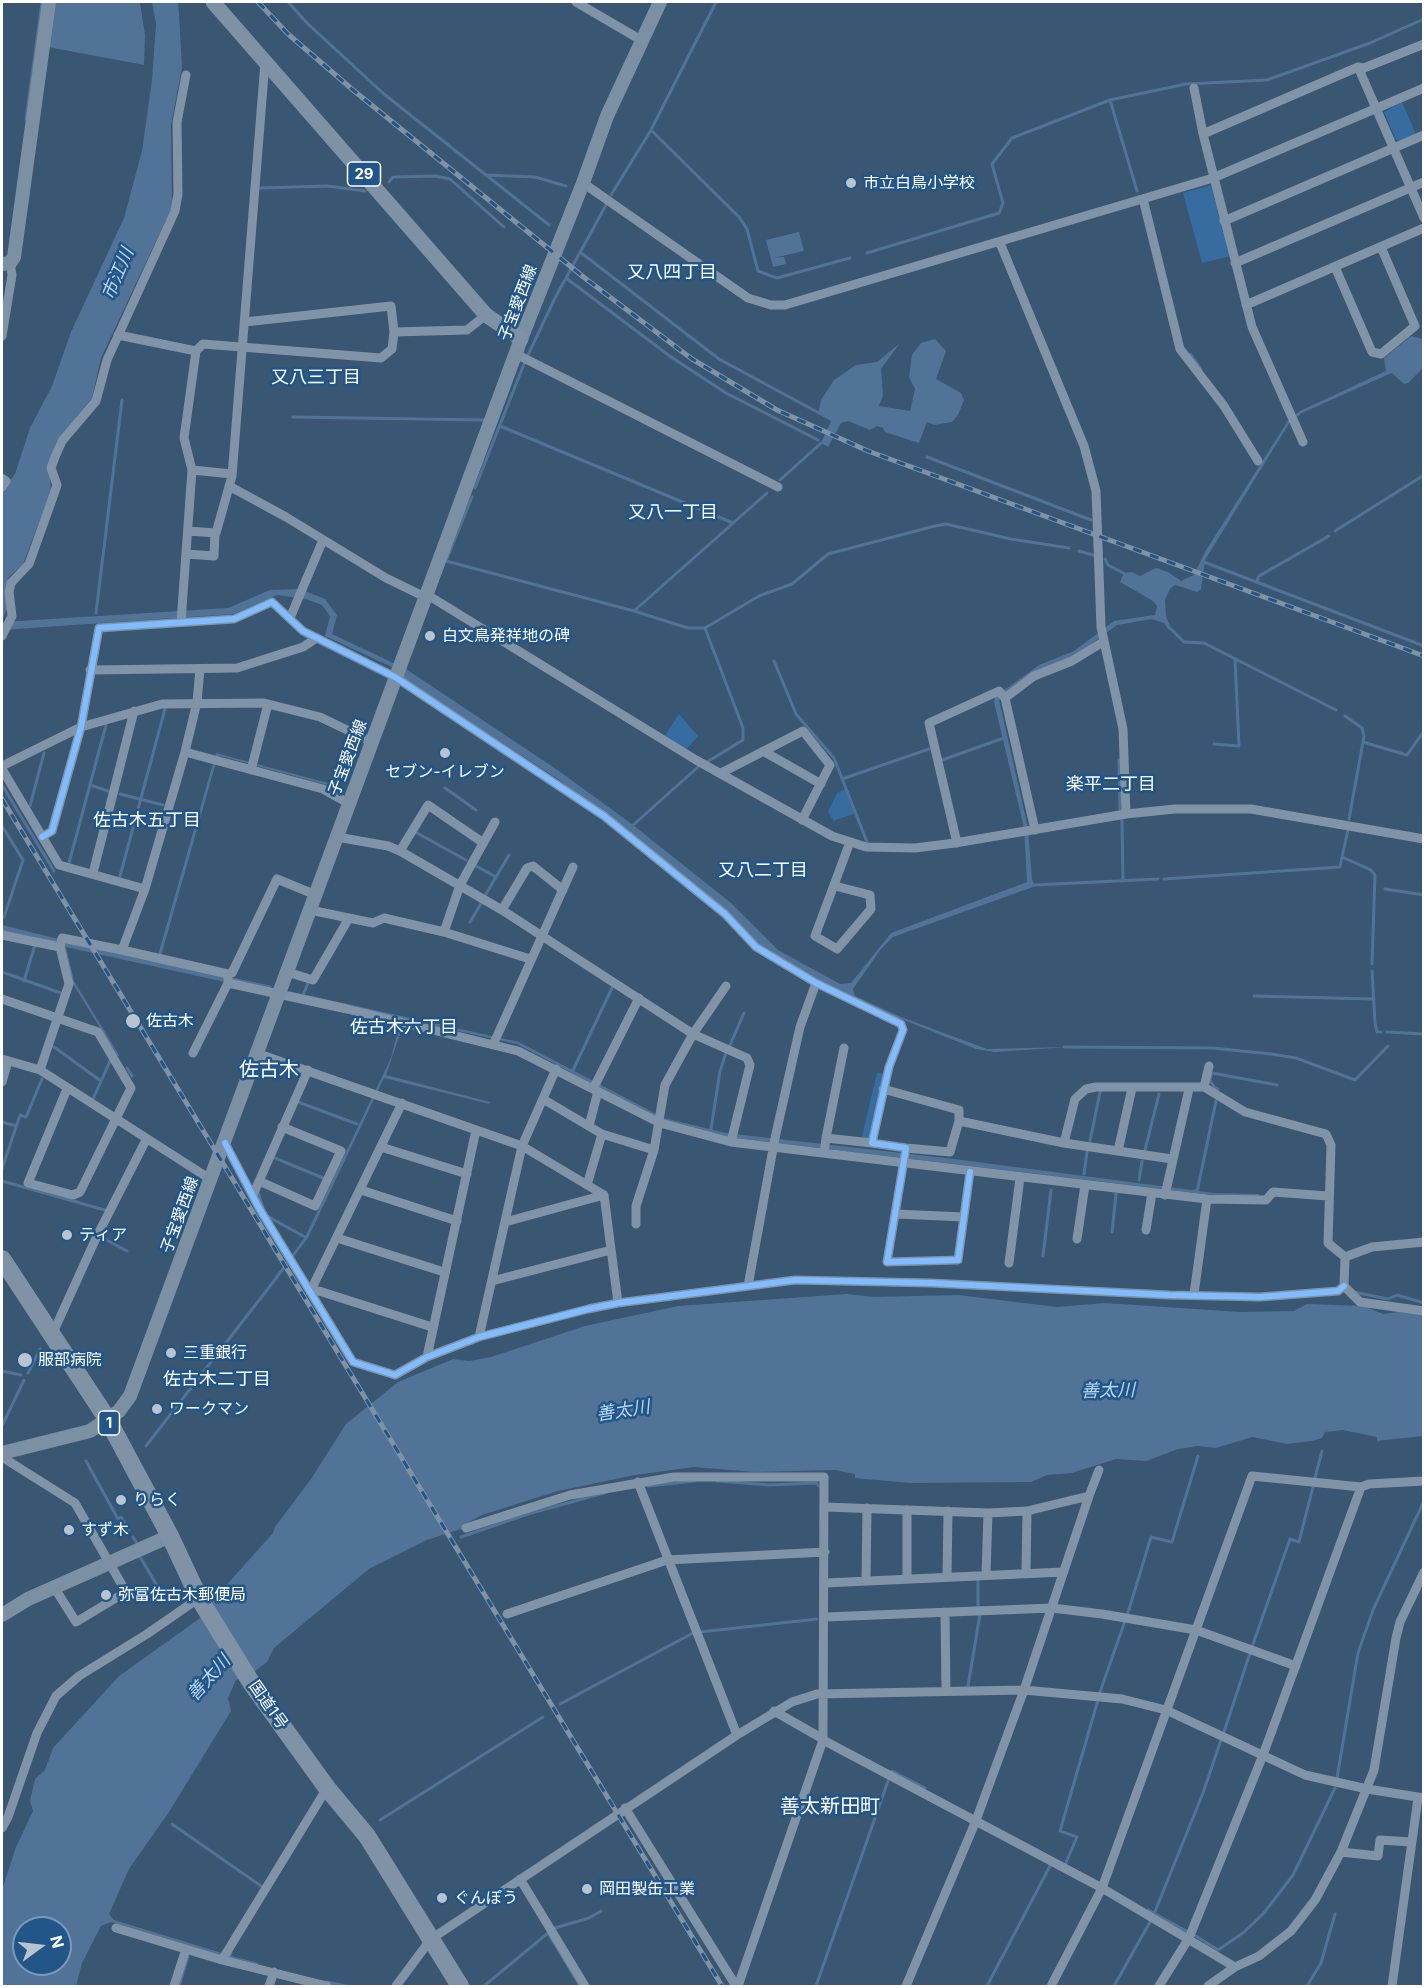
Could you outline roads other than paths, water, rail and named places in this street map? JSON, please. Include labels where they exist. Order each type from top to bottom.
[{"type":"highway","name":"国道1号","points":[[4,1270],[52,1336],[108,1420],[170,1536],[199,1598],[252,1684],[327,1788],[367,1836],[460,1986]]},
{"type":"main road","points":[[6,264],[14,257],[50,2]]},
{"type":"main road","name":"29","points":[[213,2],[486,315],[521,339]]},
{"type":"main road","name":"子宝愛西線","points":[[2,1455],[90,1431],[108,1420],[130,1396],[259,1054],[348,803],[521,339],[583,183],[606,116],[660,2]]},
{"type":"main road","points":[[2,1615],[13,1606],[170,1536]]},
{"type":"street","points":[[576,2],[641,40]]},
{"type":"street","points":[[1203,134],[1358,66],[1364,68],[1424,44]]},
{"type":"street","points":[[186,554],[214,556],[214,533],[232,474],[265,62]]},
{"type":"street","points":[[1358,66],[1424,218]]},
{"type":"street","points":[[3,634],[13,609],[9,592],[11,584],[29,564],[57,485],[51,468],[55,456],[62,441],[96,401],[107,360],[178,202],[176,129],[186,75]]},
{"type":"street","points":[[1194,88],[1213,178],[1252,327],[1303,442]]},
{"type":"street","points":[[583,183],[738,291],[771,305],[785,305],[1213,178],[1424,88]]},
{"type":"street","points":[[1224,221],[1424,135]]},
{"type":"street","points":[[1235,263],[1424,182]]},
{"type":"street","points":[[1143,199],[1180,349],[1224,406],[1258,461]]},
{"type":"street","points":[[1246,305],[1424,228]]},
{"type":"street","points":[[1000,243],[1084,446],[1096,491],[1102,635],[1123,729],[1126,814]]},
{"type":"street","points":[[1335,267],[1372,352],[1381,354],[1415,326],[1381,247]]},
{"type":"street","points":[[2,336],[12,275],[6,264]]},
{"type":"street","points":[[182,621],[192,470],[184,438],[196,351],[203,344],[381,358],[392,349],[394,332],[391,306],[245,322]]},
{"type":"street","points":[[394,332],[467,330],[486,315]]},
{"type":"street","points":[[118,335],[196,351]]},
{"type":"street","points":[[516,354],[778,486]]},
{"type":"street","points":[[192,470],[232,474]]},
{"type":"street","points":[[2,478],[6,481],[2,487]]},
{"type":"street","points":[[229,486],[386,578],[425,596],[696,760],[721,772],[802,820],[850,842],[881,848],[957,843],[1126,814],[1175,809],[1251,809],[1316,818],[1424,839]]},
{"type":"street","points":[[188,531],[214,533]]},
{"type":"street","points":[[290,618],[323,540]]},
{"type":"street","points":[[42,837],[52,831],[81,726],[99,628],[234,618],[272,602],[315,639],[397,671],[604,816],[725,914],[756,947],[816,983],[901,1024],[903,1030],[884,1089],[872,1143]]},
{"type":"street","points":[[957,843],[929,723],[1003,696],[1035,676],[1072,661],[1102,635]]},
{"type":"street","points":[[90,670],[237,668],[303,647],[315,639]]},
{"type":"street","points":[[122,950],[145,889],[185,752],[197,702],[200,669]]},
{"type":"street","points":[[1003,696],[1029,831]]},
{"type":"street","points":[[145,889],[58,865],[2,768],[81,726],[162,704],[197,702],[268,704],[320,717],[372,742]]},
{"type":"street","points":[[252,765],[268,704]]},
{"type":"street","points":[[93,873],[134,711]]},
{"type":"street","points":[[721,772],[803,731],[830,765],[802,820]]},
{"type":"street","points":[[763,751],[820,784]]},
{"type":"street","points":[[185,752],[215,760],[252,765],[322,789],[348,803]]},
{"type":"street","points":[[400,851],[428,805],[482,842]]},
{"type":"street","points":[[444,932],[460,885],[495,822]]},
{"type":"street","points":[[337,837],[388,846],[400,851],[502,910],[541,938],[693,1034],[747,1058],[750,1065],[732,1138]]},
{"type":"street","points":[[835,886],[870,895],[871,909],[837,949],[815,936],[850,842]]},
{"type":"street","points":[[502,910],[527,868],[533,866],[563,890]]},
{"type":"street","points":[[495,1040],[573,867]]},
{"type":"street","points":[[193,1053],[277,879],[316,895]]},
{"type":"street","points":[[310,910],[373,923],[384,918],[444,932],[530,960]]},
{"type":"street","points":[[287,972],[310,980],[349,918]]},
{"type":"street","points":[[2,934],[61,944],[122,950],[228,979],[279,996],[495,1040],[660,1119],[732,1138],[774,1143],[825,1145],[872,1143],[905,1156],[950,1152],[960,1110],[884,1089]]},
{"type":"street","points":[[40,1070],[69,984],[61,944]]},
{"type":"street","points":[[748,1286],[774,1143],[800,1027],[816,983]]},
{"type":"street","points":[[636,1224],[636,1206],[654,1150],[665,1085],[693,1034],[726,986]]},
{"type":"street","points":[[589,1126],[596,1087],[639,998]]},
{"type":"street","points":[[2,999],[98,1032],[131,1088],[117,1121],[80,1192],[73,1195],[28,1183],[67,1089]]},
{"type":"street","points":[[825,1145],[844,1048]]},
{"type":"street","points":[[259,1054],[522,1146],[604,1195]]},
{"type":"street","points":[[2,1082],[5,1060],[40,1070],[210,1179]]},
{"type":"street","points":[[1204,1087],[1209,1066]]},
{"type":"street","points":[[479,1337],[522,1146],[556,1069]]},
{"type":"street","points":[[253,1195],[308,1070]]},
{"type":"street","points":[[1064,1143],[1075,1100],[1086,1089],[1204,1087],[1245,1112],[1326,1134],[1331,1145],[1328,1243],[1345,1257]]},
{"type":"street","points":[[1118,1151],[1132,1088]]},
{"type":"street","points":[[1166,1190],[1190,1089]]},
{"type":"street","points":[[543,1098],[602,1134],[654,1150]]},
{"type":"street","points":[[310,1292],[402,1103]]},
{"type":"street","points":[[959,1121],[1064,1143],[1172,1159]]},
{"type":"street","points":[[259,1181],[315,1206],[340,1151],[282,1127]]},
{"type":"street","points":[[427,1357],[476,1130]]},
{"type":"street","points":[[587,1185],[602,1134]]},
{"type":"street","points":[[52,1336],[97,1236],[146,1140]]},
{"type":"street","points":[[225,1143],[253,1195],[353,1362],[395,1375],[427,1357],[479,1337],[618,1303],[795,1280],[845,1280],[1260,1297],[1338,1291],[1344,1286]]},
{"type":"street","points":[[825,1145],[905,1156],[970,1172],[1152,1193],[1166,1190],[1207,1199],[1266,1200],[1273,1192],[1328,1196]]},
{"type":"street","points":[[381,1147],[467,1174]]},
{"type":"street","points":[[905,1156],[887,1262],[958,1260],[970,1172]]},
{"type":"street","points":[[1009,1263],[1020,1178]]},
{"type":"street","points":[[1077,1239],[1085,1185]]},
{"type":"street","points":[[361,1190],[457,1221]]},
{"type":"street","points":[[1146,1230],[1152,1193]]},
{"type":"street","points":[[505,1222],[604,1195]]},
{"type":"street","points":[[604,1195],[618,1303]]},
{"type":"street","points":[[1194,1294],[1207,1199]]},
{"type":"street","points":[[896,1214],[964,1217]]},
{"type":"street","points":[[337,1238],[444,1272]]},
{"type":"street","points":[[1345,1257],[1372,1247],[1424,1242]]},
{"type":"street","points":[[492,1281],[611,1250]]},
{"type":"street","points":[[1345,1257],[1344,1286],[1360,1302],[1424,1311]]},
{"type":"street","points":[[310,1292],[319,1291],[432,1327]]},
{"type":"street","points":[[2,1455],[75,1503],[126,1592],[76,1622],[54,1587]]},
{"type":"street","points":[[906,1986],[975,1823],[1024,1690],[1099,1470]]},
{"type":"street","points":[[1051,1986],[1101,1888],[1252,1476],[1361,1487],[1369,1484],[1424,1481]]},
{"type":"street","points":[[466,1528],[570,1495],[638,1482],[674,1477],[824,1477],[825,1694],[823,1739],[737,1986]]},
{"type":"street","points":[[638,1482],[737,1735]]},
{"type":"street","points":[[1159,1986],[1189,1938],[1263,1755],[1361,1487]]},
{"type":"street","points":[[825,1507],[988,1513],[1027,1511],[1089,1496]]},
{"type":"street","points":[[866,1581],[867,1508]]},
{"type":"street","points":[[907,1510],[907,1579]]},
{"type":"street","points":[[947,1577],[948,1511]]},
{"type":"street","points":[[1026,1573],[1027,1511]]},
{"type":"street","points":[[986,1575],[988,1513]]},
{"type":"street","points":[[507,1614],[667,1560],[825,1552]]},
{"type":"street","points":[[825,1583],[1063,1572]]},
{"type":"street","points":[[1208,1986],[1235,1967],[1259,1956],[1291,1931],[1315,1900],[1341,1852],[1374,1770],[1396,1638],[1424,1572]]},
{"type":"street","points":[[2,1828],[8,1817],[37,1733],[56,1696],[79,1676],[199,1598]]},
{"type":"street","points":[[825,1617],[1052,1608],[1196,1630],[1296,1666]]},
{"type":"street","points":[[945,1612],[946,1691]]},
{"type":"street","points":[[396,1986],[431,1938],[625,1808],[774,1711],[792,1702],[825,1694],[1024,1690],[1095,1695],[1166,1710],[1305,1775],[1366,1789],[1421,1798],[1412,1842],[1392,1986]]},
{"type":"street","points":[[774,1711],[975,1823],[1101,1888],[1235,1967]]},
{"type":"street","points":[[222,1960],[327,1788]]},
{"type":"street","points":[[625,1808],[737,1986]]},
{"type":"street","points":[[1341,1852],[1378,1856],[1380,1840],[1412,1842]]},
{"type":"street","points":[[520,1879],[585,1986]]},
{"type":"street","points":[[116,1928],[222,1960],[327,1986]]},
{"type":"street","points":[[174,1986],[186,1949]]},
{"type":"street","points":[[270,1986],[274,1972]]},
{"type":"water","points":[[54,2],[140,3],[145,35],[144,65],[48,47]]},
{"type":"water","name":"市江川","points":[[152,2],[178,2],[182,67],[171,125],[172,207],[101,358],[92,398],[56,442],[49,464],[51,491],[23,564],[9,577],[5,588],[7,609],[2,621],[2,492],[15,474],[30,428],[52,386],[71,332],[124,218],[142,151],[152,80],[156,24]]},
{"type":"water","points":[[799,232],[804,251],[774,258],[784,257],[786,264],[773,267],[766,240]]},
{"type":"water","points":[[1411,336],[1423,339],[1423,368],[1408,383],[1404,384],[1392,373],[1302,413],[1290,422],[1205,560],[1201,589],[1197,592],[1175,585],[1170,589],[1165,600],[1166,616],[1171,629],[1169,630],[1164,623],[1152,619],[1117,625],[1075,656],[1029,675],[999,700],[1028,828],[1032,880],[1036,886],[893,937],[881,949],[853,989],[855,996],[901,1017],[987,1049],[1068,1047],[995,1052],[976,1049],[874,1008],[814,979],[758,943],[723,907],[558,779],[404,679],[392,667],[325,636],[330,616],[322,605],[306,599],[277,595],[233,614],[2,630],[2,622],[228,608],[270,590],[300,589],[325,599],[337,615],[332,634],[406,669],[559,771],[633,825],[731,903],[778,950],[840,984],[851,983],[891,933],[1027,882],[1024,828],[994,702],[995,697],[1039,665],[1074,651],[1114,621],[1155,615],[1157,606],[1153,601],[1120,582],[1124,573],[1132,572],[1140,576],[1156,568],[1168,572],[1181,581],[1194,575],[1205,552],[1289,419],[1300,411],[1386,371],[1384,358]]},
{"type":"water","points":[[935,339],[946,351],[936,379],[961,393],[964,400],[958,415],[952,422],[934,425],[927,422],[919,443],[885,432],[883,428],[877,426],[870,430],[848,421],[841,423],[828,447],[821,443],[831,421],[818,414],[821,400],[834,380],[856,365],[877,362],[900,343],[881,369],[883,395],[879,406],[910,411],[915,389],[909,377],[912,355],[921,343]]},
{"type":"water","points":[[216,753],[328,783],[342,791],[341,793],[327,785],[220,756],[215,766],[161,956],[158,955]]},
{"type":"water","points":[[2,925],[95,948],[272,986],[270,990],[225,982],[66,947],[74,981],[119,1055],[118,1057],[73,984],[63,946],[2,931]]},
{"type":"water","points":[[289,991],[519,1042],[664,1118],[726,1133],[954,1159],[1214,1193],[1259,1194],[1259,1196],[1205,1194],[728,1137],[663,1121],[517,1044],[289,994]]},
{"type":"water","points":[[398,1030],[401,1031],[386,1075],[490,1102],[490,1104],[384,1078],[308,1238],[277,1279],[275,1277],[305,1237],[391,1058]]},
{"type":"water","name":"善太川","points":[[847,1294],[874,1297],[958,1295],[1057,1307],[1105,1303],[1240,1312],[1294,1311],[1307,1304],[1364,1306],[1383,1314],[1399,1312],[1423,1315],[1423,1436],[1377,1441],[1377,1437],[1343,1430],[1325,1432],[1322,1438],[1312,1441],[1287,1444],[1252,1437],[1216,1448],[1198,1446],[1178,1449],[1146,1461],[1116,1459],[1072,1473],[1047,1475],[1031,1482],[910,1483],[855,1478],[855,1474],[835,1470],[754,1472],[694,1467],[635,1475],[558,1491],[482,1515],[465,1524],[461,1529],[427,1540],[369,1569],[274,1648],[267,1662],[254,1672],[236,1680],[228,1698],[231,1711],[169,1812],[129,1869],[109,1914],[114,1920],[222,1953],[220,1955],[111,1922],[101,1926],[82,1963],[76,1986],[2,1986],[2,1890],[16,1847],[33,1811],[30,1801],[35,1779],[45,1770],[53,1748],[119,1676],[203,1616],[213,1600],[273,1533],[346,1424],[398,1382],[453,1359],[469,1361],[491,1357],[585,1326],[678,1306]]},
{"type":"waterway","points":[[26,119],[42,2]]},
{"type":"waterway","points":[[288,2],[308,24],[384,94],[549,225]]},
{"type":"waterway","points":[[611,195],[651,130],[716,2]]},
{"type":"waterway","points":[[867,253],[999,213],[1003,203],[992,164],[1012,138],[1110,100],[1186,84],[1267,80],[1370,43],[1424,19]]},
{"type":"waterway","points":[[1110,100],[1137,191]]},
{"type":"waterway","points":[[651,130],[739,217],[747,229],[758,271],[777,278],[850,258]]},
{"type":"waterway","points":[[485,175],[535,177],[566,186]]},
{"type":"waterway","points":[[389,182],[393,177],[435,176],[450,179],[504,227]]},
{"type":"waterway","points":[[260,188],[327,186],[365,191]]},
{"type":"waterway","points":[[528,355],[555,298],[606,205]]},
{"type":"waterway","points":[[580,252],[719,359],[819,413]]},
{"type":"waterway","points":[[566,278],[671,357],[726,393],[818,440]]},
{"type":"waterway","points":[[1190,354],[1201,369]]},
{"type":"waterway","points":[[475,488],[524,364]]},
{"type":"waterway","points":[[96,613],[122,400]]},
{"type":"waterway","points":[[293,417],[483,420]]},
{"type":"waterway","points":[[500,426],[733,523]]},
{"type":"waterway","points":[[780,480],[821,443]]},
{"type":"waterway","points":[[927,457],[1091,520]]},
{"type":"waterway","points":[[1335,531],[1424,475]]},
{"type":"waterway","points":[[634,611],[767,493]]},
{"type":"waterway","points":[[472,497],[446,561],[634,611],[688,628],[705,628],[759,596],[792,584],[828,554],[935,526],[946,524],[1011,539],[1069,548]]},
{"type":"waterway","points":[[1257,581],[1259,576],[1329,536]]},
{"type":"waterway","points":[[1079,551],[1096,556]]},
{"type":"waterway","points":[[1105,559],[1108,565],[1125,574]]},
{"type":"waterway","points":[[1204,562],[1424,646]]},
{"type":"waterway","points":[[1168,626],[1184,642],[1204,643],[1336,710]]},
{"type":"waterway","points":[[705,628],[743,728],[743,740],[707,762]]},
{"type":"waterway","points":[[1214,744],[1239,746],[1235,659]]},
{"type":"waterway","points":[[774,661],[796,714],[834,758],[867,842]]},
{"type":"waterway","points":[[120,876],[165,709]]},
{"type":"waterway","points":[[1345,716],[1362,728],[1364,736],[1349,819]]},
{"type":"waterway","points":[[69,863],[106,725]]},
{"type":"waterway","points":[[1363,742],[1407,755],[1424,731]]},
{"type":"waterway","points":[[942,760],[1004,738]]},
{"type":"waterway","points":[[842,779],[929,749]]},
{"type":"waterway","points":[[30,806],[44,753]]},
{"type":"waterway","points":[[1119,760],[1120,810]]},
{"type":"waterway","points":[[631,827],[699,766]]},
{"type":"waterway","points":[[2,785],[54,871]]},
{"type":"waterway","points":[[90,785],[108,791]]},
{"type":"waterway","points":[[445,788],[476,810]]},
{"type":"waterway","points":[[120,794],[163,805]]},
{"type":"waterway","points":[[1122,820],[1123,881]]},
{"type":"waterway","points":[[2,826],[23,860],[4,917]]},
{"type":"waterway","points":[[1348,830],[1342,857],[1371,870],[1375,875],[1372,964]]},
{"type":"waterway","points":[[417,833],[466,860]]},
{"type":"waterway","points":[[486,894],[509,855]]},
{"type":"waterway","points":[[1164,879],[1340,867],[1342,857]]},
{"type":"waterway","points":[[474,865],[496,877]]},
{"type":"waterway","points":[[1034,885],[1158,879]]},
{"type":"waterway","points":[[1385,889],[1424,895]]},
{"type":"waterway","points":[[470,922],[482,902]]},
{"type":"waterway","points":[[24,981],[35,945]]},
{"type":"waterway","points":[[1372,971],[1375,1023],[1377,1032],[1381,1032]]},
{"type":"waterway","points":[[2,972],[61,993]]},
{"type":"waterway","points":[[303,995],[309,981]]},
{"type":"waterway","points":[[573,1070],[613,986]]},
{"type":"waterway","points":[[1254,996],[1373,999]]},
{"type":"waterway","points":[[730,1045],[744,1013]]},
{"type":"waterway","points":[[1387,1032],[1424,1034]]},
{"type":"waterway","points":[[1064,1047],[1213,1048],[1271,1054],[1296,1058],[1355,1080],[1388,1046]]},
{"type":"waterway","points":[[54,1047],[101,1081]]},
{"type":"waterway","points":[[711,1129],[720,1071],[726,1053]]},
{"type":"waterway","points":[[93,1099],[111,1059]]},
{"type":"waterway","points":[[127,1068],[132,1076]]},
{"type":"waterway","points":[[1218,1089],[1210,1080],[1212,1073],[1277,1085]]},
{"type":"waterway","points":[[2,1169],[20,1115],[26,1117],[42,1079]]},
{"type":"waterway","points":[[1090,1141],[1100,1092]]},
{"type":"waterway","points":[[1145,1150],[1159,1094]]},
{"type":"waterway","points":[[1194,1191],[1197,1192],[1216,1101]]},
{"type":"waterway","points":[[298,1102],[357,1124]]},
{"type":"waterway","points":[[2,1122],[16,1126]]},
{"type":"waterway","points":[[1084,1174],[1087,1152]]},
{"type":"waterway","points":[[275,1158],[323,1178]]},
{"type":"waterway","points":[[1139,1180],[1142,1161]]},
{"type":"waterway","points":[[2,1181],[105,1210]]},
{"type":"waterway","points":[[1043,1256],[1051,1190]]},
{"type":"waterway","points":[[258,1192],[263,1208]]},
{"type":"waterway","points":[[1112,1232],[1116,1194]]},
{"type":"waterway","points":[[267,1216],[305,1237]]},
{"type":"waterway","points":[[101,1237],[127,1251]]},
{"type":"waterway","points":[[146,1446],[277,1277]]},
{"type":"waterway","points":[[1354,1292],[1388,1299],[1397,1295],[1424,1303]]},
{"type":"waterway","points":[[28,1373],[40,1349]]},
{"type":"waterway","points":[[2,1371],[21,1375]]},
{"type":"waterway","points":[[2,1426],[24,1380]]},
{"type":"waterway","points":[[1315,1478],[1322,1451]]},
{"type":"waterway","points":[[1127,1616],[1151,1537],[1172,1542],[1198,1456]]},
{"type":"waterway","points":[[86,1461],[118,1519],[121,1517],[129,1531]]},
{"type":"waterway","points":[[648,1486],[695,1481]]},
{"type":"waterway","points":[[717,1481],[770,1485],[816,1483],[819,1486]]},
{"type":"waterway","points":[[1252,1647],[1290,1539],[1299,1542],[1313,1487]]},
{"type":"waterway","points":[[461,1537],[528,1514],[604,1493]]},
{"type":"waterway","points":[[1337,1778],[1358,1653],[1373,1610],[1424,1501]]},
{"type":"waterway","points":[[133,1537],[136,1542]]},
{"type":"waterway","points":[[139,1555],[159,1589]]},
{"type":"waterway","points":[[978,1581],[978,1607]]},
{"type":"waterway","points":[[968,1686],[980,1614]]},
{"type":"waterway","points":[[700,1632],[817,1619]]},
{"type":"waterway","points":[[1100,1692],[1125,1621]]},
{"type":"waterway","points":[[560,1704],[693,1633]]},
{"type":"waterway","points":[[1224,1732],[1250,1653]]},
{"type":"waterway","points":[[1065,1865],[1077,1837],[1060,1831],[1098,1700]]},
{"type":"waterway","points":[[380,1820],[543,1717]]},
{"type":"waterway","points":[[1154,1914],[1203,1793],[1221,1740]]},
{"type":"waterway","points":[[892,1771],[925,1788]]},
{"type":"waterway","points":[[816,1986],[888,1781]]},
{"type":"waterway","points":[[1196,1936],[1218,1950],[1243,1933],[1264,1913],[1293,1875],[1335,1788]]},
{"type":"waterway","points":[[172,1824],[261,1886]]},
{"type":"waterway","points":[[987,1986],[1050,1866]]},
{"type":"waterway","points":[[1148,1910],[1188,1932]]},
{"type":"waterway","points":[[555,1928],[589,1918],[601,1911]]},
{"type":"waterway","points":[[1307,1986],[1321,1963],[1335,1914]]},
{"type":"waterway","points":[[1114,1986],[1150,1922]]},
{"type":"waterway","points":[[484,1986],[548,1933],[580,1986]]},
{"type":"waterway","points":[[231,1953],[229,1957],[257,1964]]},
{"type":"waterway","points":[[179,1986],[188,1957]]},
{"type":"waterway","points":[[327,1982],[346,1986]]},
{"type":"railway","points":[[258,2],[288,34],[353,90],[586,279],[692,359],[777,410],[868,451],[1424,656]]},
{"type":"railway","points":[[2,799],[722,1986]]},
{"type":"place","name":"市立白鳥小学校","points":[[851,183]]},
{"type":"place","name":"白文鳥発祥地の碑","points":[[430,636]]},
{"type":"place","name":"セブン-イレブン","points":[[445,753]]},
{"type":"place","name":"佐古木","points":[[133,1021]]},
{"type":"place","name":"ティア","points":[[67,1235]]},
{"type":"place","name":"三重銀行","points":[[171,1353]]},
{"type":"place","name":"服部病院","points":[[25,1360]]},
{"type":"place","name":"ワークマン","points":[[157,1409]]},
{"type":"place","name":"りらく","points":[[121,1500]]},
{"type":"place","name":"すず木","points":[[69,1530]]},
{"type":"place","name":"弥富佐古木郵便局","points":[[106,1595]]},
{"type":"place","name":"岡田製缶工業","points":[[587,1889]]},
{"type":"place","name":"ぐんぽう","points":[[442,1898]]},
{"type":"district","name":"又八四丁目","points":[[672,273]]},
{"type":"district","name":"又八三丁目","points":[[316,378]]},
{"type":"district","name":"又八一丁目","points":[[673,513]]},
{"type":"district","name":"楽平二丁目","points":[[1111,785]]},
{"type":"district","name":"佐古木五丁目","points":[[147,821]]},
{"type":"district","name":"又八二丁目","points":[[763,871]]},
{"type":"district","name":"佐古木六丁目","points":[[404,1028]]},
{"type":"district","name":"佐古木","points":[[269,1070]]},
{"type":"district","name":"佐古木二丁目","points":[[217,1380]]},
{"type":"district","name":"善太新田町","points":[[830,1807]]}]
